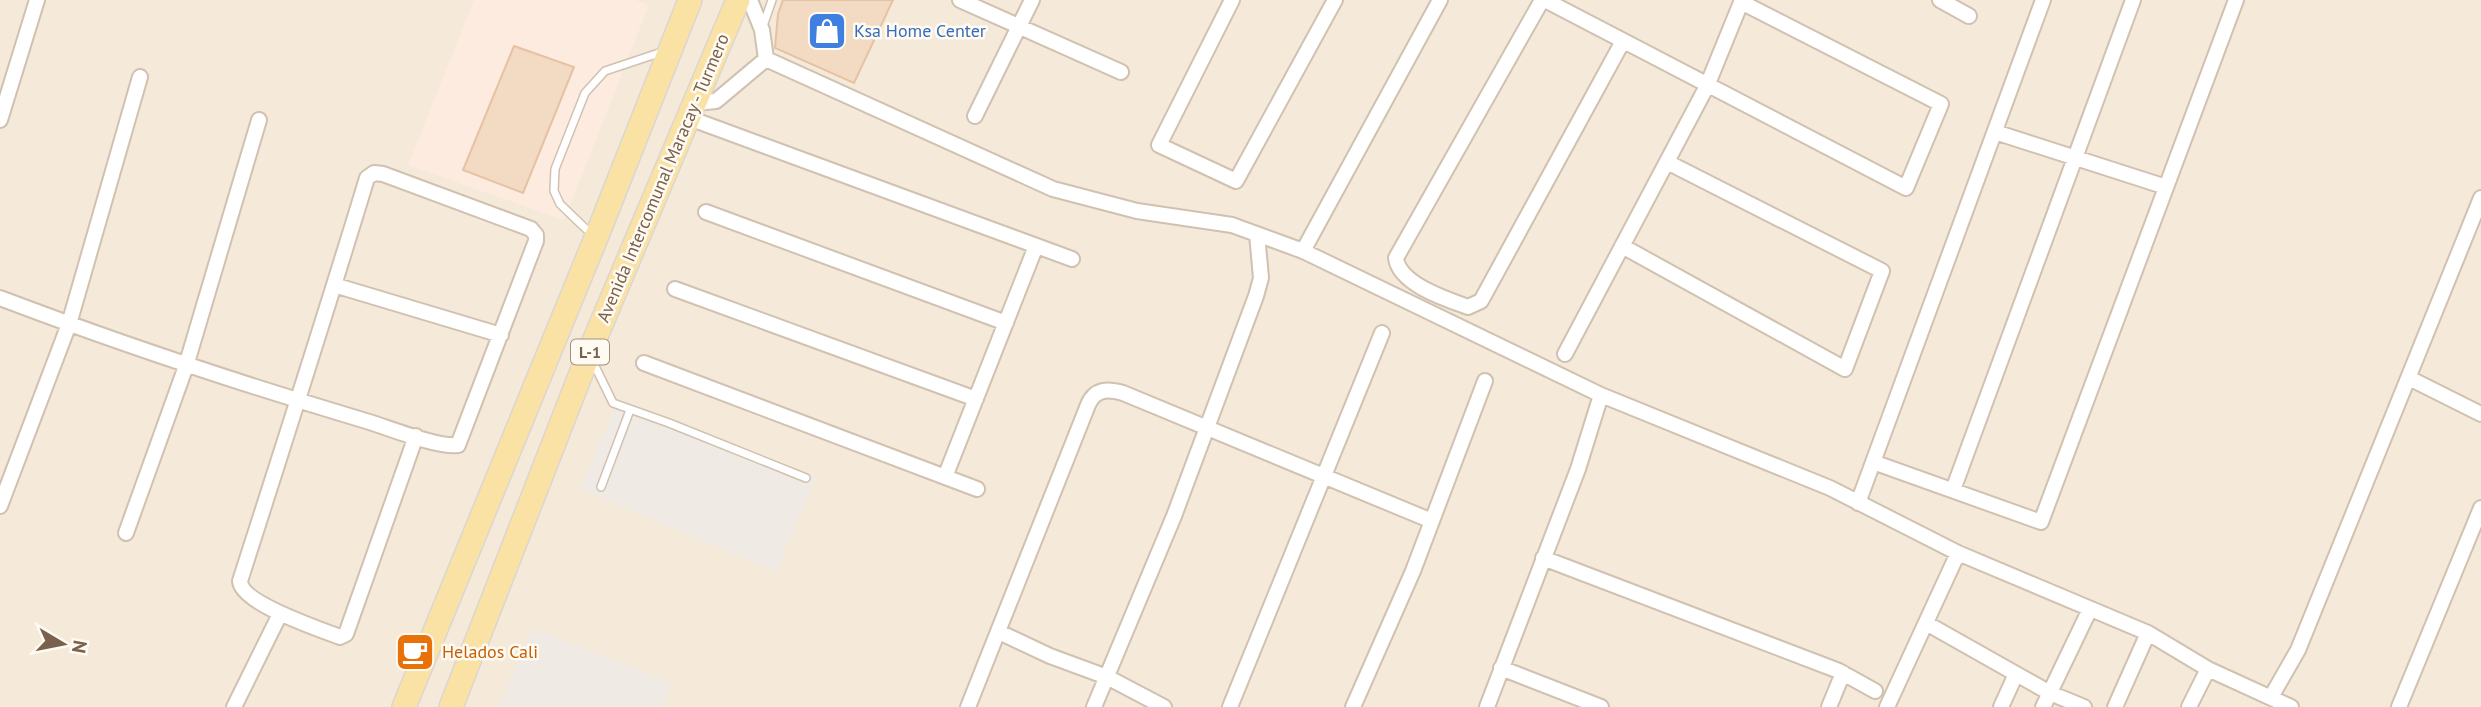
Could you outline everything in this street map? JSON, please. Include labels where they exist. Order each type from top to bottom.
[{"type":"main road","name":"L-1","points":[[404,707],[690,0]]},
{"type":"main road","name":"Avenida Intercomunal Maracay - Turmero","points":[[451,707],[589,354],[738,0]]},
{"type":"street","points":[[0,120],[37,0]]},
{"type":"street","points":[[750,0],[762,30],[766,59]]},
{"type":"street","points":[[960,0],[1121,72]]},
{"type":"street","points":[[975,116],[1032,0]]},
{"type":"street","points":[[1232,0],[1159,145],[1236,181],[1335,0]]},
{"type":"street","points":[[1303,251],[1440,0]]},
{"type":"street","points":[[1565,354],[1707,86],[1742,1],[1941,104],[1906,188],[1707,86],[1623,41],[1544,0],[1396,258],[1401,273],[1415,283],[1468,307],[1481,301],[1623,41]]},
{"type":"street","points":[[1940,0],[1969,16]]},
{"type":"street","points":[[1858,503],[2043,0]]},
{"type":"street","points":[[1953,490],[2133,0]]},
{"type":"street","points":[[1873,462],[2041,522],[2236,0]]},
{"type":"street","points":[[692,111],[716,101],[766,59]]},
{"type":"street","points":[[766,59],[1053,190],[1137,212],[1233,225],[1303,251],[1601,395],[1830,488],[1958,553],[2148,633],[2208,669],[2291,707]]},
{"type":"street","points":[[0,506],[69,324],[140,77]]},
{"type":"street","points":[[692,111],[1072,259]]},
{"type":"street","points":[[127,533],[186,366],[259,120]]},
{"type":"street","points":[[1995,132],[2166,187]]},
{"type":"street","points":[[1622,246],[1845,369],[1882,271],[1667,162]]},
{"type":"street","points":[[0,298],[186,366],[297,401],[416,436],[450,446],[458,445],[536,235],[531,229],[383,174],[374,173],[367,178],[334,285],[297,401],[240,581],[240,588],[245,594],[281,614],[340,637],[346,634],[416,436]]},
{"type":"street","points":[[2271,698],[2298,650],[2481,198]]},
{"type":"street","points":[[706,212],[1006,323]]},
{"type":"street","points":[[1094,707],[1174,516],[1261,278],[1257,234]]},
{"type":"street","points":[[945,477],[1036,246]]},
{"type":"street","points":[[334,285],[501,335]]},
{"type":"street","points":[[675,289],[976,399]]},
{"type":"street","points":[[1230,707],[1382,333]]},
{"type":"street","points":[[644,363],[977,489]]},
{"type":"street","points":[[2409,378],[2481,414]]},
{"type":"street","points":[[1353,707],[1413,570],[1485,381]]},
{"type":"street","points":[[968,707],[1088,405],[1095,394],[1110,389],[1206,426],[1432,521]]},
{"type":"street","points":[[1486,707],[1578,469],[1601,395]]},
{"type":"street","points":[[2399,707],[2481,508]]},
{"type":"street","points":[[1887,707],[1958,553]]},
{"type":"street","points":[[1543,558],[1843,673],[1875,691]]},
{"type":"street","points":[[2043,707],[2090,609]]},
{"type":"street","points":[[234,707],[281,614]]},
{"type":"street","points":[[1926,623],[2050,693],[2084,707]]},
{"type":"street","points":[[999,632],[1051,656],[1107,677],[1164,707]]},
{"type":"street","points":[[2115,707],[2148,633]]},
{"type":"street","points":[[1501,668],[1601,707]]},
{"type":"street","points":[[2189,707],[2208,669]]},
{"type":"street","points":[[1829,707],[1843,673]]},
{"type":"street","points":[[2001,707],[2016,674]]},
{"type":"lane","points":[[762,30],[772,0]]},
{"type":"lane","points":[[598,233],[586,229],[560,204],[554,191],[555,169],[560,156],[585,93],[605,71],[657,55],[671,46]]},
{"type":"lane","points":[[589,354],[613,403],[806,478]]},
{"type":"lane","points":[[601,487],[629,410]]},
{"type":"shaded area","points":[[0,0],[2481,0],[2481,707],[0,707]]},
{"type":"shaded area","points":[[474,0],[634,0],[649,5],[564,220],[408,165]]},
{"type":"shaded area","points":[[618,399],[816,477],[776,572],[581,489]]},
{"type":"shaded area","points":[[532,628],[671,683],[662,707],[499,707]]},
{"type":"building","name":"Ksa Home Center","points":[[783,0],[893,0],[854,83],[775,48],[778,14]]},
{"type":"building","points":[[514,46],[574,67],[523,193],[463,170]]},
{"type":"place","name":"Ksa Home Center","points":[[827,31]]},
{"type":"place","name":"Helados Cali","points":[[415,652]]}]
